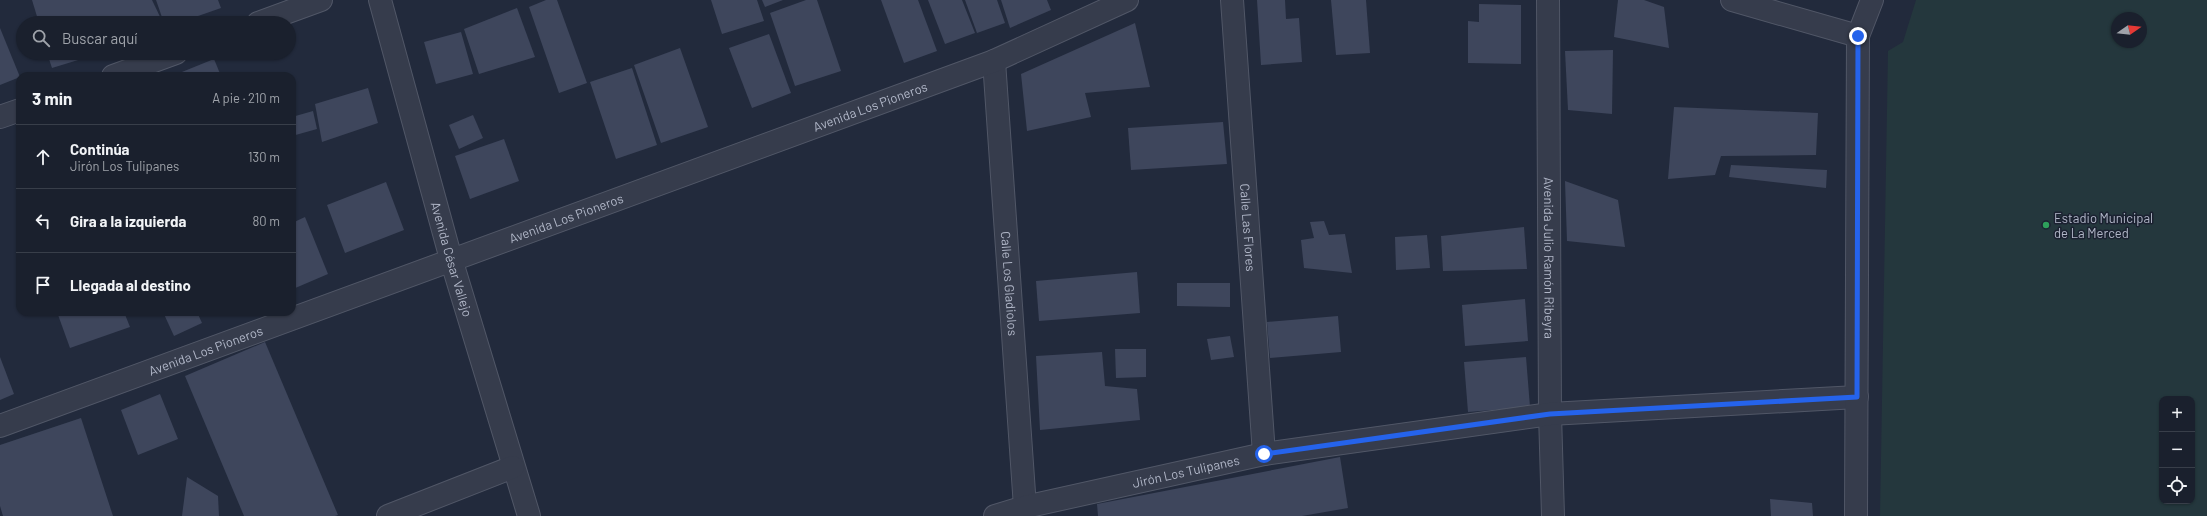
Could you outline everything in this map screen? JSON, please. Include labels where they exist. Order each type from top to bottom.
[{"type":"street","points":[[277,16],[321,0]]},
{"type":"street","name":"Avenida César Vallejo","points":[[380,0],[451,259],[529,516]]},
{"type":"street","name":"Calle Las Flores","points":[[1232,0],[1264,454]]},
{"type":"street","name":"Avenida Julio Ramón Ribeyra","points":[[1548,0],[1550,414],[1553,516]]},
{"type":"street","points":[[1732,0],[1858,36]]},
{"type":"street","points":[[1856,516],[1858,36],[1872,0]]},
{"type":"street","name":"Avenida Los Pioneros","points":[[0,426],[451,259],[994,61],[1122,1]]},
{"type":"street","points":[[124,72],[157,60]]},
{"type":"street","name":"Calle Los Gladiolos","points":[[994,61],[1025,507]]},
{"type":"street","points":[[0,117],[16,111]]},
{"type":"street","name":"Jirón Los Tulipanes","points":[[995,516],[1025,507],[1264,454],[1550,414],[1857,397]]},
{"type":"street","points":[[388,516],[513,467]]},
{"type":"shaded area","name":"Estadio Municipal de La Merced","points":[[1916,0],[2207,0],[2207,516],[1880,516],[1888,51],[1903,42]]},
{"type":"building","points":[[32,0],[152,0],[160,16],[37,16]]},
{"type":"building","points":[[156,0],[218,0],[221,8],[198,16],[162,16]]},
{"type":"building","points":[[546,0],[557,0],[587,83],[559,93],[529,7]]},
{"type":"building","points":[[711,0],[757,0],[764,21],[722,34]]},
{"type":"building","points":[[762,0],[783,0],[765,7]]},
{"type":"building","points":[[806,0],[817,0],[841,71],[795,86],[770,13]]},
{"type":"building","points":[[881,0],[918,0],[937,51],[904,63]]},
{"type":"building","points":[[928,0],[962,0],[975,33],[945,44]]},
{"type":"building","points":[[965,0],[997,0],[1005,23],[977,33]]},
{"type":"building","points":[[1001,0],[1047,0],[1051,10],[1010,28]]},
{"type":"building","points":[[1257,0],[1285,0],[1286,19],[1299,18],[1302,62],[1261,65]]},
{"type":"building","points":[[1331,0],[1366,0],[1370,53],[1336,55]]},
{"type":"building","points":[[1618,0],[1644,0],[1664,7],[1669,48],[1614,37]]},
{"type":"building","points":[[1479,4],[1521,5],[1521,64],[1468,63],[1468,21],[1479,22]]},
{"type":"building","points":[[517,8],[535,57],[479,74],[464,29]]},
{"type":"building","points":[[1135,23],[1150,87],[1085,93],[1091,117],[1027,131],[1021,74]]},
{"type":"building","points":[[0,28],[18,72],[16,72],[16,79],[0,85]]},
{"type":"building","points":[[461,32],[473,74],[436,84],[424,42]]},
{"type":"building","points":[[769,34],[791,93],[752,108],[729,48]]},
{"type":"building","points":[[680,48],[708,127],[661,143],[634,65]]},
{"type":"building","points":[[1613,50],[1612,114],[1568,110],[1565,51]]},
{"type":"building","points":[[49,60],[78,60],[52,68]]},
{"type":"building","points":[[214,60],[219,72],[182,72]]},
{"type":"building","points":[[632,68],[657,145],[616,159],[590,82]]},
{"type":"building","points":[[368,88],[378,123],[322,142],[315,104]]},
{"type":"building","points":[[1674,107],[1818,113],[1816,155],[1721,156],[1715,175],[1668,179]]},
{"type":"building","points":[[313,111],[317,129],[296,135],[296,116]]},
{"type":"building","points":[[473,115],[483,138],[459,149],[449,125]]},
{"type":"building","points":[[1223,122],[1227,164],[1131,170],[1128,128]]},
{"type":"building","points":[[504,139],[519,181],[470,199],[455,156]]},
{"type":"building","points":[[1731,165],[1827,170],[1826,188],[1729,177]]},
{"type":"building","points":[[1565,181],[1618,200],[1625,247],[1567,241]]},
{"type":"building","points":[[386,182],[404,230],[345,253],[327,205]]},
{"type":"building","points":[[305,217],[328,274],[296,288],[296,221]]},
{"type":"building","points":[[1324,221],[1329,235],[1345,234],[1352,273],[1304,268],[1301,240],[1314,238],[1310,222]]},
{"type":"building","points":[[1524,227],[1527,269],[1443,271],[1441,236]]},
{"type":"building","points":[[1427,235],[1430,268],[1396,270],[1395,237]]},
{"type":"building","points":[[1137,272],[1140,313],[1039,321],[1036,281]]},
{"type":"building","points":[[1177,283],[1230,283],[1230,307],[1177,306]]},
{"type":"building","points":[[1525,299],[1528,341],[1465,346],[1462,305]]},
{"type":"building","points":[[58,316],[126,316],[130,327],[70,348]]},
{"type":"building","points":[[165,316],[199,316],[202,323],[174,336]]},
{"type":"building","points":[[1338,316],[1341,352],[1270,358],[1267,322]]},
{"type":"building","points":[[1230,336],[1234,357],[1211,360],[1207,339]]},
{"type":"building","points":[[265,342],[338,515],[244,516],[185,376]]},
{"type":"building","points":[[1115,349],[1146,349],[1146,377],[1116,378]]},
{"type":"building","points":[[1102,352],[1105,386],[1137,389],[1140,420],[1040,430],[1036,356]]},
{"type":"building","points":[[0,357],[14,394],[0,400]]},
{"type":"building","points":[[1526,357],[1530,407],[1468,412],[1464,362]]},
{"type":"building","points":[[160,394],[178,439],[138,455],[121,410]]},
{"type":"building","points":[[81,418],[113,516],[3,516],[0,506],[0,445]]},
{"type":"building","points":[[1340,457],[1348,508],[1302,516],[1098,516],[1097,504]]},
{"type":"building","points":[[187,477],[218,496],[219,516],[182,516]]},
{"type":"building","points":[[1770,499],[1812,503],[1813,516],[1771,516]]},
{"type":"place","name":"Estadio Municipal de La Merced","points":[[2046,225]]},
{"type":"route","points":[[1264,454],[1550,414],[1857,397],[1858,36]]}]
